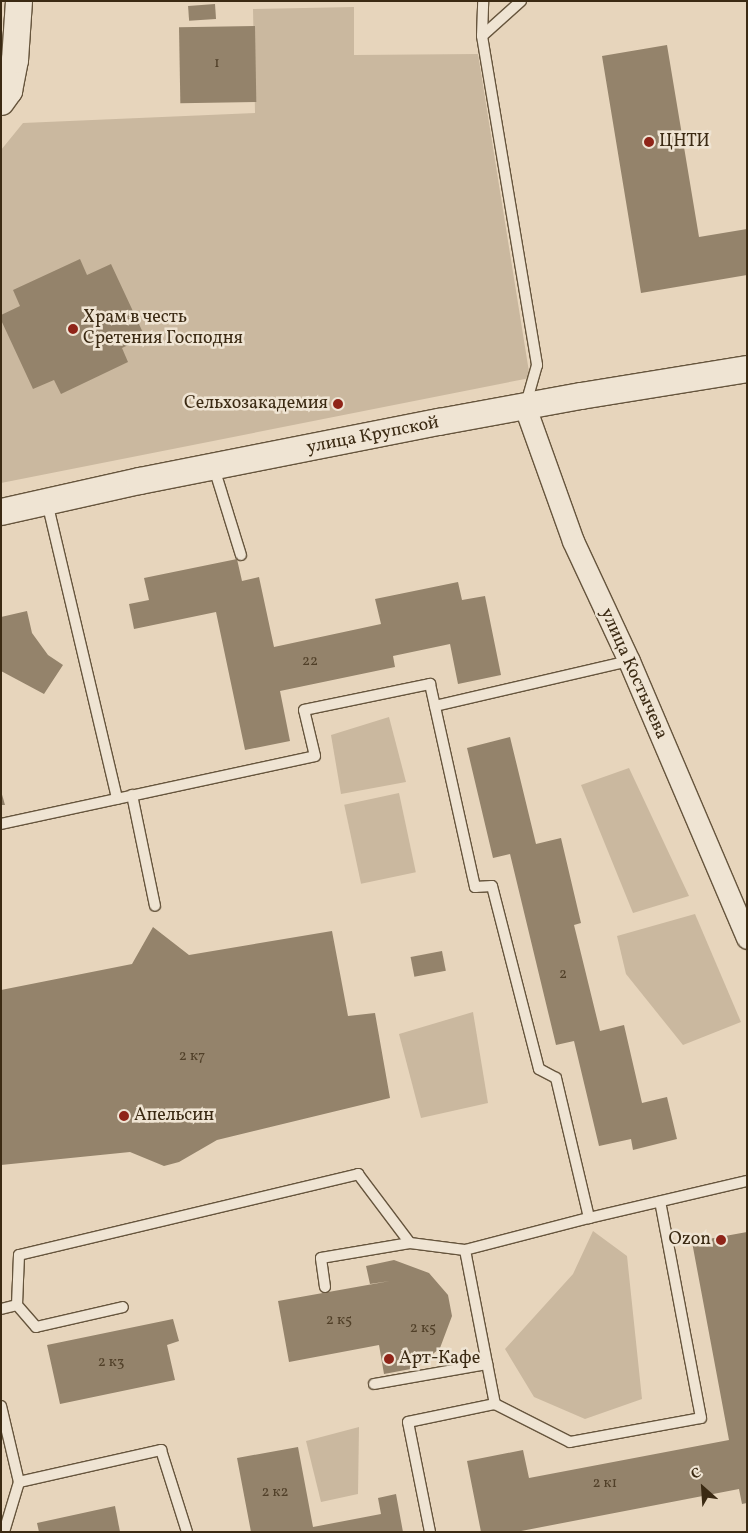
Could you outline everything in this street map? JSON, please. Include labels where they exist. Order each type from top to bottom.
[{"type":"street","points":[[1,102],[9,91],[13,32],[19,1]]},
{"type":"street","name":"улица Крупской","points":[[1,512],[140,481],[581,396],[747,369]]},
{"type":"street","name":"улица Костычева","points":[[525,407],[573,541],[629,661],[747,938]]},
{"type":"lane","points":[[483,1],[482,36],[538,365],[525,407]]},
{"type":"lane","points":[[482,36],[521,1]]},
{"type":"lane","points":[[214,468],[241,555]]},
{"type":"lane","points":[[47,502],[117,799]]},
{"type":"lane","points":[[435,706],[629,661]]},
{"type":"lane","points":[[1,824],[315,756],[304,710],[430,684],[475,887],[492,886],[539,1069],[556,1078],[589,1218]]},
{"type":"lane","points":[[132,795],[155,906]]},
{"type":"lane","points":[[123,1307],[36,1327],[17,1305],[20,1255],[358,1174],[410,1243]]},
{"type":"lane","points":[[324,1287],[322,1258],[410,1243],[465,1250],[589,1218],[747,1181]]},
{"type":"lane","points":[[430,1532],[408,1422],[495,1404],[570,1442],[701,1418],[660,1202]]},
{"type":"lane","points":[[465,1250],[495,1404]]},
{"type":"lane","points":[[1,1309],[17,1305]]},
{"type":"lane","points":[[374,1384],[487,1364]]},
{"type":"lane","points":[[1,1406],[19,1482],[4,1532]]},
{"type":"lane","points":[[19,1482],[162,1450],[187,1532]]},
{"type":"shaded area","points":[[354,7],[354,55],[478,54],[530,378],[1,483],[1,150],[23,123],[255,113],[253,9]]},
{"type":"shaded area","points":[[389,717],[406,782],[341,794],[331,735]]},
{"type":"shaded area","points":[[629,768],[689,896],[633,913],[581,785]]},
{"type":"shaded area","points":[[399,793],[416,872],[361,884],[344,805]]},
{"type":"shaded area","points":[[695,914],[741,1022],[683,1045],[626,974],[617,936]]},
{"type":"shaded area","points":[[473,1012],[488,1103],[421,1118],[399,1034]]},
{"type":"shaded area","points":[[593,1231],[627,1256],[642,1399],[585,1419],[534,1397],[505,1349],[573,1274]]},
{"type":"shaded area","points":[[359,1427],[358,1494],[321,1502],[306,1441]]},
{"type":"building","points":[[215,4],[216,19],[189,21],[188,6]]},
{"type":"building","points":[[255,26],[256,102],[180,103],[179,27]]},
{"type":"building","name":"ЦНТИ","points":[[667,45],[699,237],[747,229],[747,275],[641,293],[602,56]]},
{"type":"building","name":"Храм в честь Сретения Господня","points":[[80,259],[87,275],[111,264],[145,337],[122,348],[128,362],[61,394],[54,380],[33,389],[1,320],[1,315],[20,306],[13,290]]},
{"type":"building","points":[[237,559],[242,581],[259,577],[274,647],[381,624],[375,599],[458,582],[462,600],[485,596],[501,675],[458,684],[450,644],[393,656],[395,667],[280,691],[290,741],[245,750],[216,612],[134,629],[129,604],[149,600],[144,578]]},
{"type":"building","points":[[27,611],[32,633],[48,655],[63,665],[44,694],[1,671],[1,617]]},
{"type":"building","points":[[510,737],[536,844],[561,838],[581,923],[574,925],[600,1031],[624,1025],[642,1103],[667,1097],[677,1139],[633,1150],[631,1139],[599,1146],[574,1041],[556,1045],[510,854],[493,858],[467,748]]},
{"type":"building","points":[[1,791],[5,805],[1,805]]},
{"type":"building","points":[[153,927],[189,955],[332,931],[348,1016],[375,1013],[390,1098],[217,1140],[179,1162],[164,1166],[130,1152],[1,1165],[1,990],[132,964]]},
{"type":"building","points":[[442,951],[446,971],[414,977],[411,957]]},
{"type":"building","points":[[747,1232],[747,1503],[742,1504],[739,1489],[516,1532],[481,1532],[467,1461],[523,1450],[529,1478],[729,1440],[692,1242]]},
{"type":"building","points":[[394,1260],[429,1273],[448,1295],[452,1316],[440,1348],[416,1368],[384,1374],[379,1345],[289,1362],[278,1301],[390,1281],[370,1284],[366,1266]]},
{"type":"building","points":[[173,1319],[179,1341],[167,1345],[175,1380],[60,1404],[47,1345]]},
{"type":"building","points":[[298,1447],[313,1527],[381,1514],[378,1498],[396,1494],[403,1532],[251,1532],[237,1458]]},
{"type":"building","points":[[115,1506],[120,1532],[39,1532],[37,1523]]},
{"type":"place","name":"ЦНТИ","points":[[649,142]]},
{"type":"place","name":"Храм в честь Сретения Господня","points":[[73,329]]},
{"type":"place","name":"Сельхозакадемия","points":[[338,404]]},
{"type":"place","name":"Апельсин","points":[[124,1116]]},
{"type":"place","name":"Ozon","points":[[721,1240]]},
{"type":"place","name":"Арт-Кафе","points":[[389,1359]]}]
